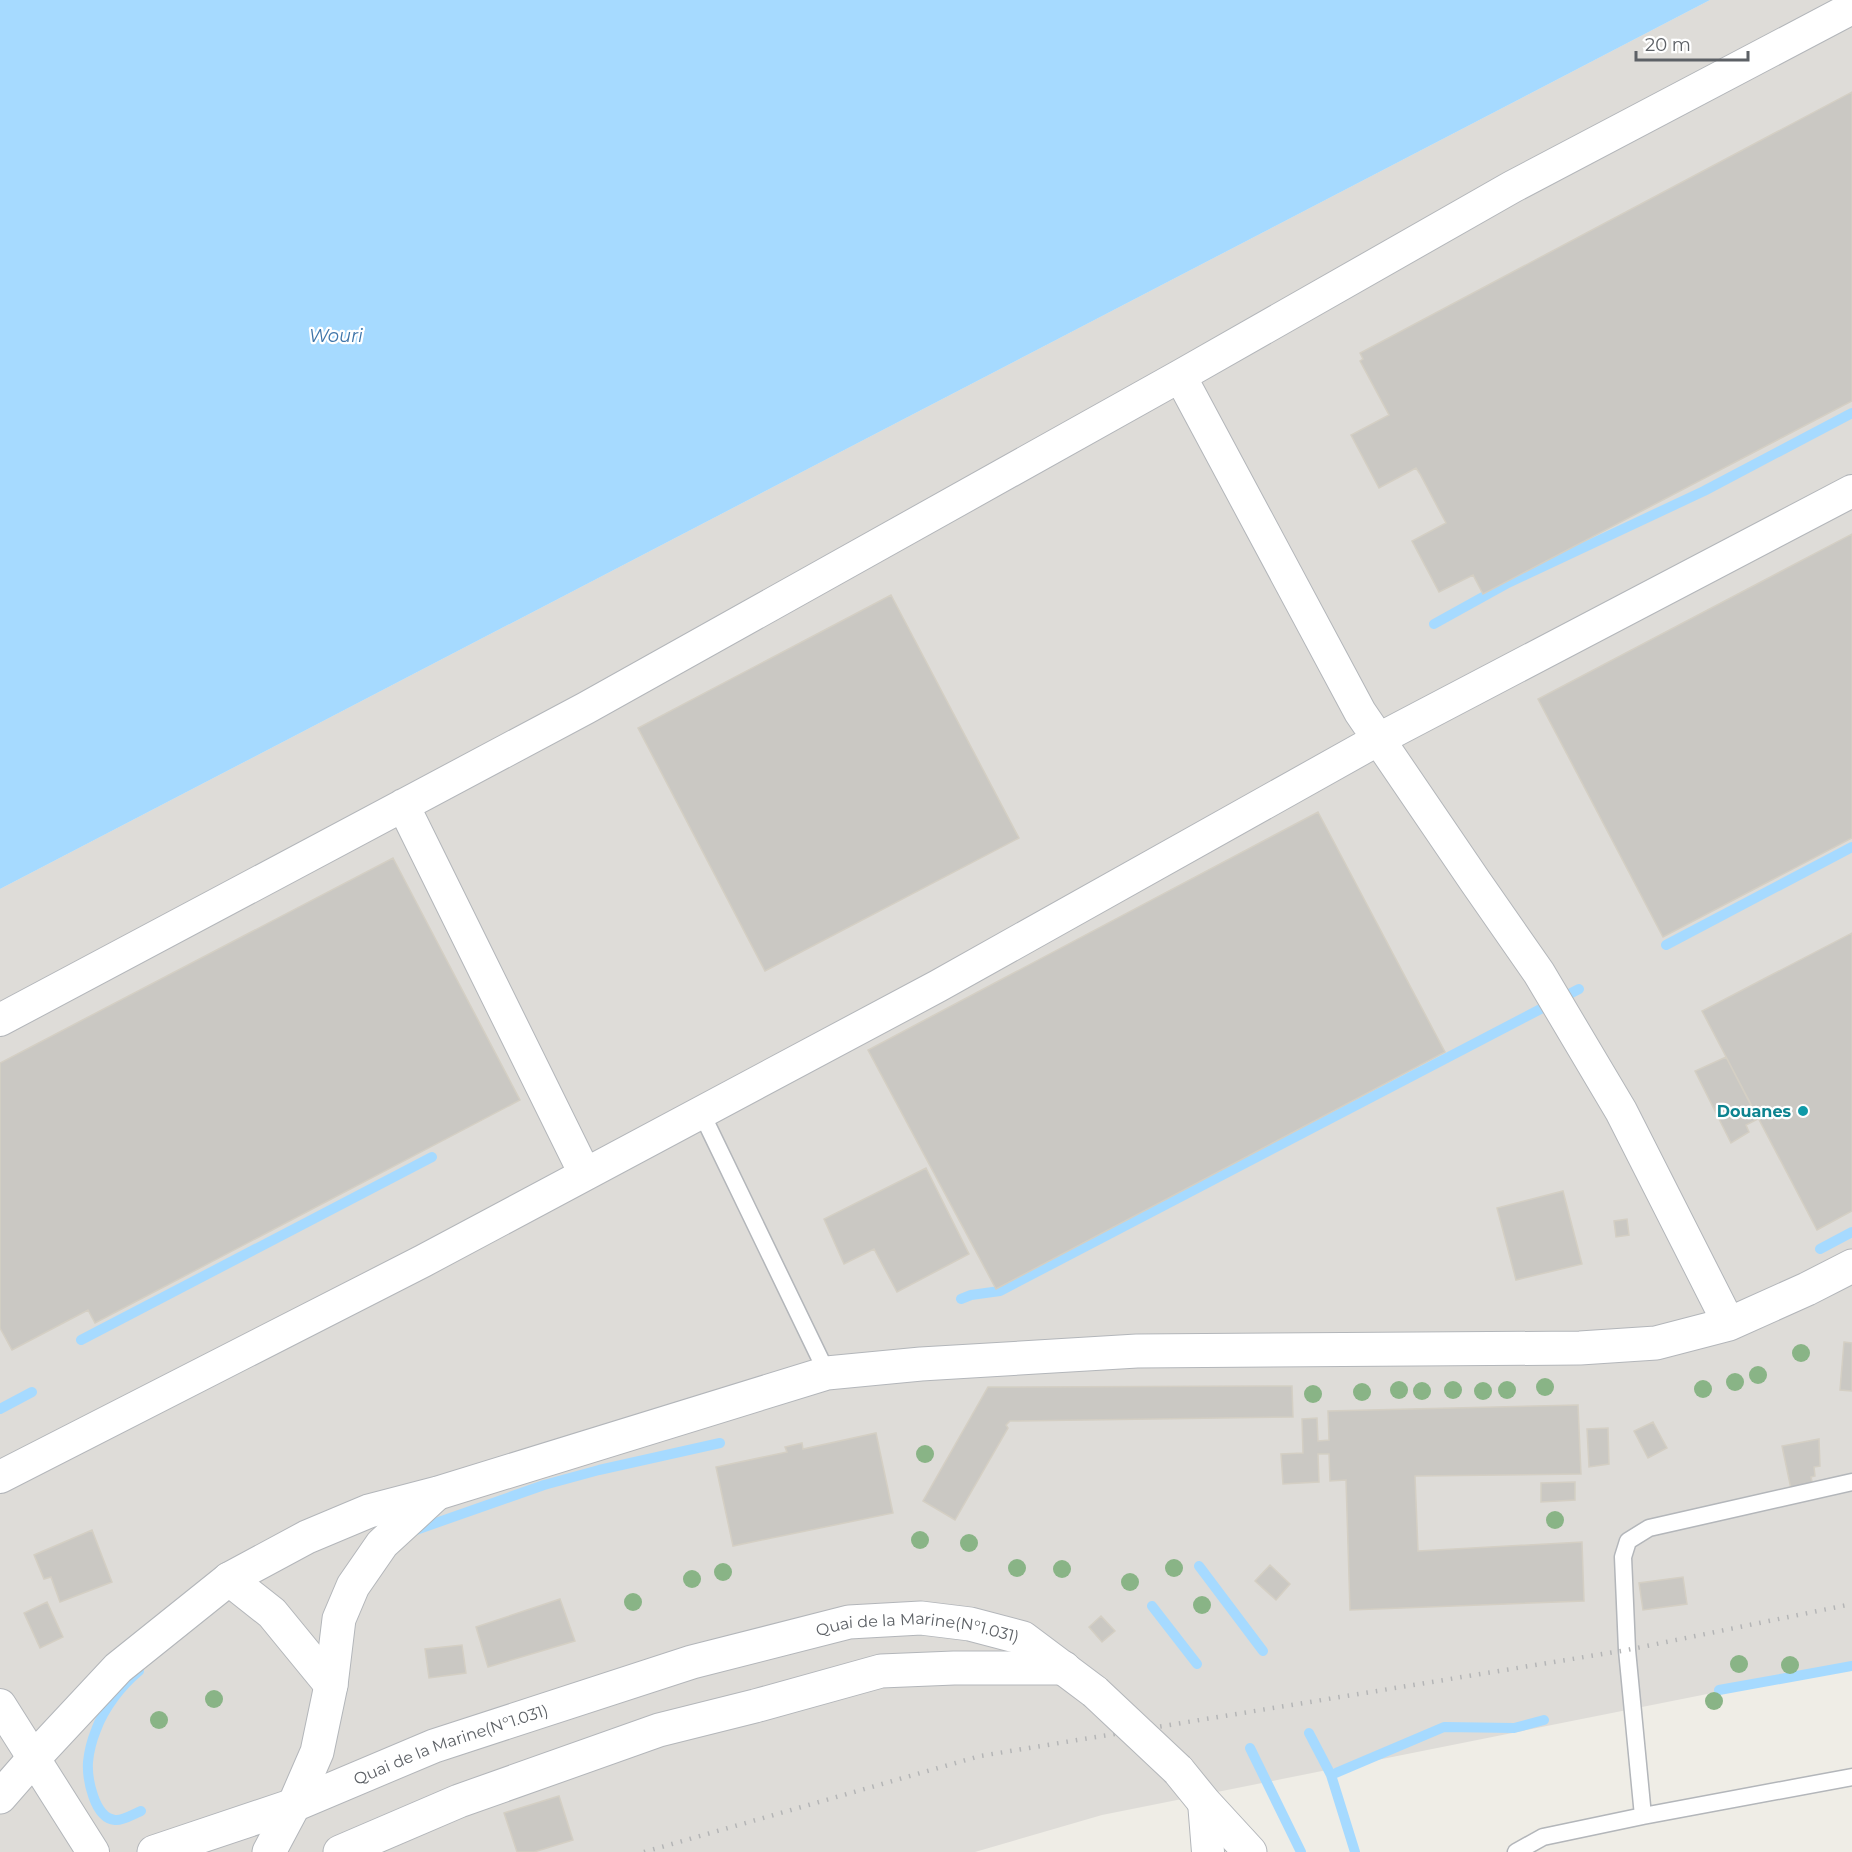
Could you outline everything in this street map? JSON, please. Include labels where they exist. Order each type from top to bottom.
[{"type":"street","points":[[0,1020],[586,708],[1180,376],[1512,187],[1852,8]]},
{"type":"street","points":[[1180,376],[1360,712],[1539,973],[1621,1112],[1729,1324]]},
{"type":"street","points":[[0,1477],[423,1261],[938,986],[1379,739],[1852,491]]},
{"type":"street","points":[[403,805],[585,1174]]},
{"type":"street","points":[[0,1797],[118,1668],[229,1579],[307,1537],[369,1511],[827,1373],[921,1364],[1137,1351],[1580,1348],[1656,1343],[1729,1324],[1852,1266]]},
{"type":"street","points":[[269,1852],[294,1805],[317,1752],[331,1685],[339,1619],[354,1586],[382,1544],[438,1492]]},
{"type":"street","points":[[229,1579],[272,1613],[331,1685]]},
{"type":"street","name":"Quai de la Marine(N°1.031)","points":[[154,1852],[294,1805],[434,1746],[692,1662],[849,1622],[921,1618],[970,1624],[1023,1638],[1064,1668]]},
{"type":"street","name":"Quai de la Marine(N°1.031)","points":[[340,1852],[459,1801],[659,1730],[881,1671],[954,1668],[1064,1668]]},
{"type":"street","points":[[1064,1668],[1095,1692],[1178,1770],[1250,1852]]},
{"type":"street","points":[[0,1705],[93,1852]]},
{"type":"street","points":[[1204,1802],[1208,1852]]},
{"type":"lane","points":[[701,1112],[827,1373]]},
{"type":"lane","points":[[1643,1816],[1627,1650],[1623,1557],[1628,1541],[1649,1528],[1852,1482]]},
{"type":"lane","points":[[1516,1852],[1543,1837],[1852,1777]]},
{"type":"shaded area","points":[[1710,0],[1852,0],[1852,1665],[1102,1815],[975,1852],[0,1852],[0,889]]},
{"type":"water","name":"Wouri","points":[[0,0],[1710,0],[0,889]]},
{"type":"building","points":[[1852,92],[1852,401],[1483,594],[1473,575],[1439,592],[1412,541],[1446,523],[1420,474],[1416,468],[1379,488],[1351,435],[1389,415],[1360,361],[1363,359],[1360,353]]},
{"type":"building","points":[[1852,534],[1852,838],[1663,937],[1538,699]]},
{"type":"building","points":[[891,595],[1019,838],[765,971],[638,728]]},
{"type":"building","points":[[1318,812],[1445,1052],[996,1289],[868,1050]]},
{"type":"building","points":[[393,858],[520,1100],[95,1323],[88,1310],[12,1350],[0,1328],[0,1063]]},
{"type":"building","name":"Douanes","points":[[1852,933],[1852,1211],[1817,1230],[1702,1011]]},
{"type":"building","points":[[1726,1057],[1758,1119],[1746,1125],[1749,1132],[1731,1143],[1695,1071]]},
{"type":"building","points":[[926,1168],[969,1254],[897,1292],[874,1249],[844,1264],[824,1219]]},
{"type":"building","points":[[1563,1191],[1582,1264],[1516,1280],[1497,1208]]},
{"type":"building","points":[[1627,1219],[1629,1235],[1616,1237],[1614,1221]]},
{"type":"building","points":[[1844,1342],[1852,1343],[1852,1391],[1840,1390]]},
{"type":"building","points":[[1292,1386],[1293,1417],[1010,1421],[955,1520],[923,1501],[988,1387]]},
{"type":"building","points":[[1578,1405],[1581,1474],[1415,1476],[1418,1551],[1582,1542],[1584,1601],[1350,1610],[1346,1480],[1330,1481],[1329,1454],[1318,1454],[1319,1482],[1283,1484],[1281,1454],[1303,1453],[1302,1419],[1317,1418],[1318,1441],[1329,1440],[1328,1411]]},
{"type":"building","points":[[1653,1422],[1667,1448],[1648,1458],[1634,1431]]},
{"type":"building","points":[[1608,1428],[1609,1464],[1589,1467],[1587,1429]]},
{"type":"building","points":[[876,1433],[893,1513],[733,1546],[716,1467],[787,1452],[785,1447],[802,1443],[803,1449]]},
{"type":"building","points":[[1819,1439],[1820,1466],[1814,1467],[1815,1476],[1811,1477],[1813,1486],[1791,1489],[1782,1446]]},
{"type":"building","points":[[1575,1482],[1575,1500],[1541,1502],[1541,1483]]},
{"type":"building","points":[[92,1530],[112,1582],[60,1602],[51,1577],[44,1579],[34,1555]]},
{"type":"building","points":[[1270,1565],[1290,1584],[1276,1600],[1255,1581]]},
{"type":"building","points":[[1683,1577],[1687,1604],[1643,1610],[1639,1583]]},
{"type":"building","points":[[560,1599],[575,1641],[488,1667],[476,1627]]},
{"type":"building","points":[[47,1602],[63,1637],[40,1648],[24,1613]]},
{"type":"building","points":[[1101,1616],[1115,1631],[1102,1642],[1089,1627]]},
{"type":"building","points":[[462,1645],[466,1673],[429,1678],[425,1649]]},
{"type":"building","points":[[559,1796],[573,1840],[534,1852],[517,1852],[504,1813]]},
{"type":"waterway","points":[[1434,624],[1508,583],[1704,491],[1852,413]]},
{"type":"waterway","points":[[1666,945],[1852,847]]},
{"type":"waterway","points":[[961,1299],[971,1295],[1000,1291],[1579,989]]},
{"type":"waterway","points":[[81,1340],[432,1157]]},
{"type":"waterway","points":[[1820,1249],[1852,1232]]},
{"type":"waterway","points":[[0,1409],[32,1392]]},
{"type":"waterway","points":[[413,1531],[544,1485],[599,1470],[720,1443]]},
{"type":"waterway","points":[[1199,1566],[1263,1651]]},
{"type":"waterway","points":[[1152,1606],[1197,1664]]},
{"type":"waterway","points":[[1719,1690],[1852,1666]]},
{"type":"waterway","points":[[139,1671],[120,1690],[99,1722],[88,1758],[88,1769],[93,1796],[108,1818],[121,1819],[141,1811]]},
{"type":"waterway","points":[[1331,1775],[1444,1727],[1514,1728],[1544,1720]]},
{"type":"waterway","points":[[1309,1733],[1331,1775],[1355,1852]]},
{"type":"waterway","points":[[1250,1748],[1301,1852]]},
{"type":"railway","points":[[644,1852],[980,1756],[1627,1650],[1852,1604]]},
{"type":"place","name":"Douanes","points":[[1803,1111]]}]
